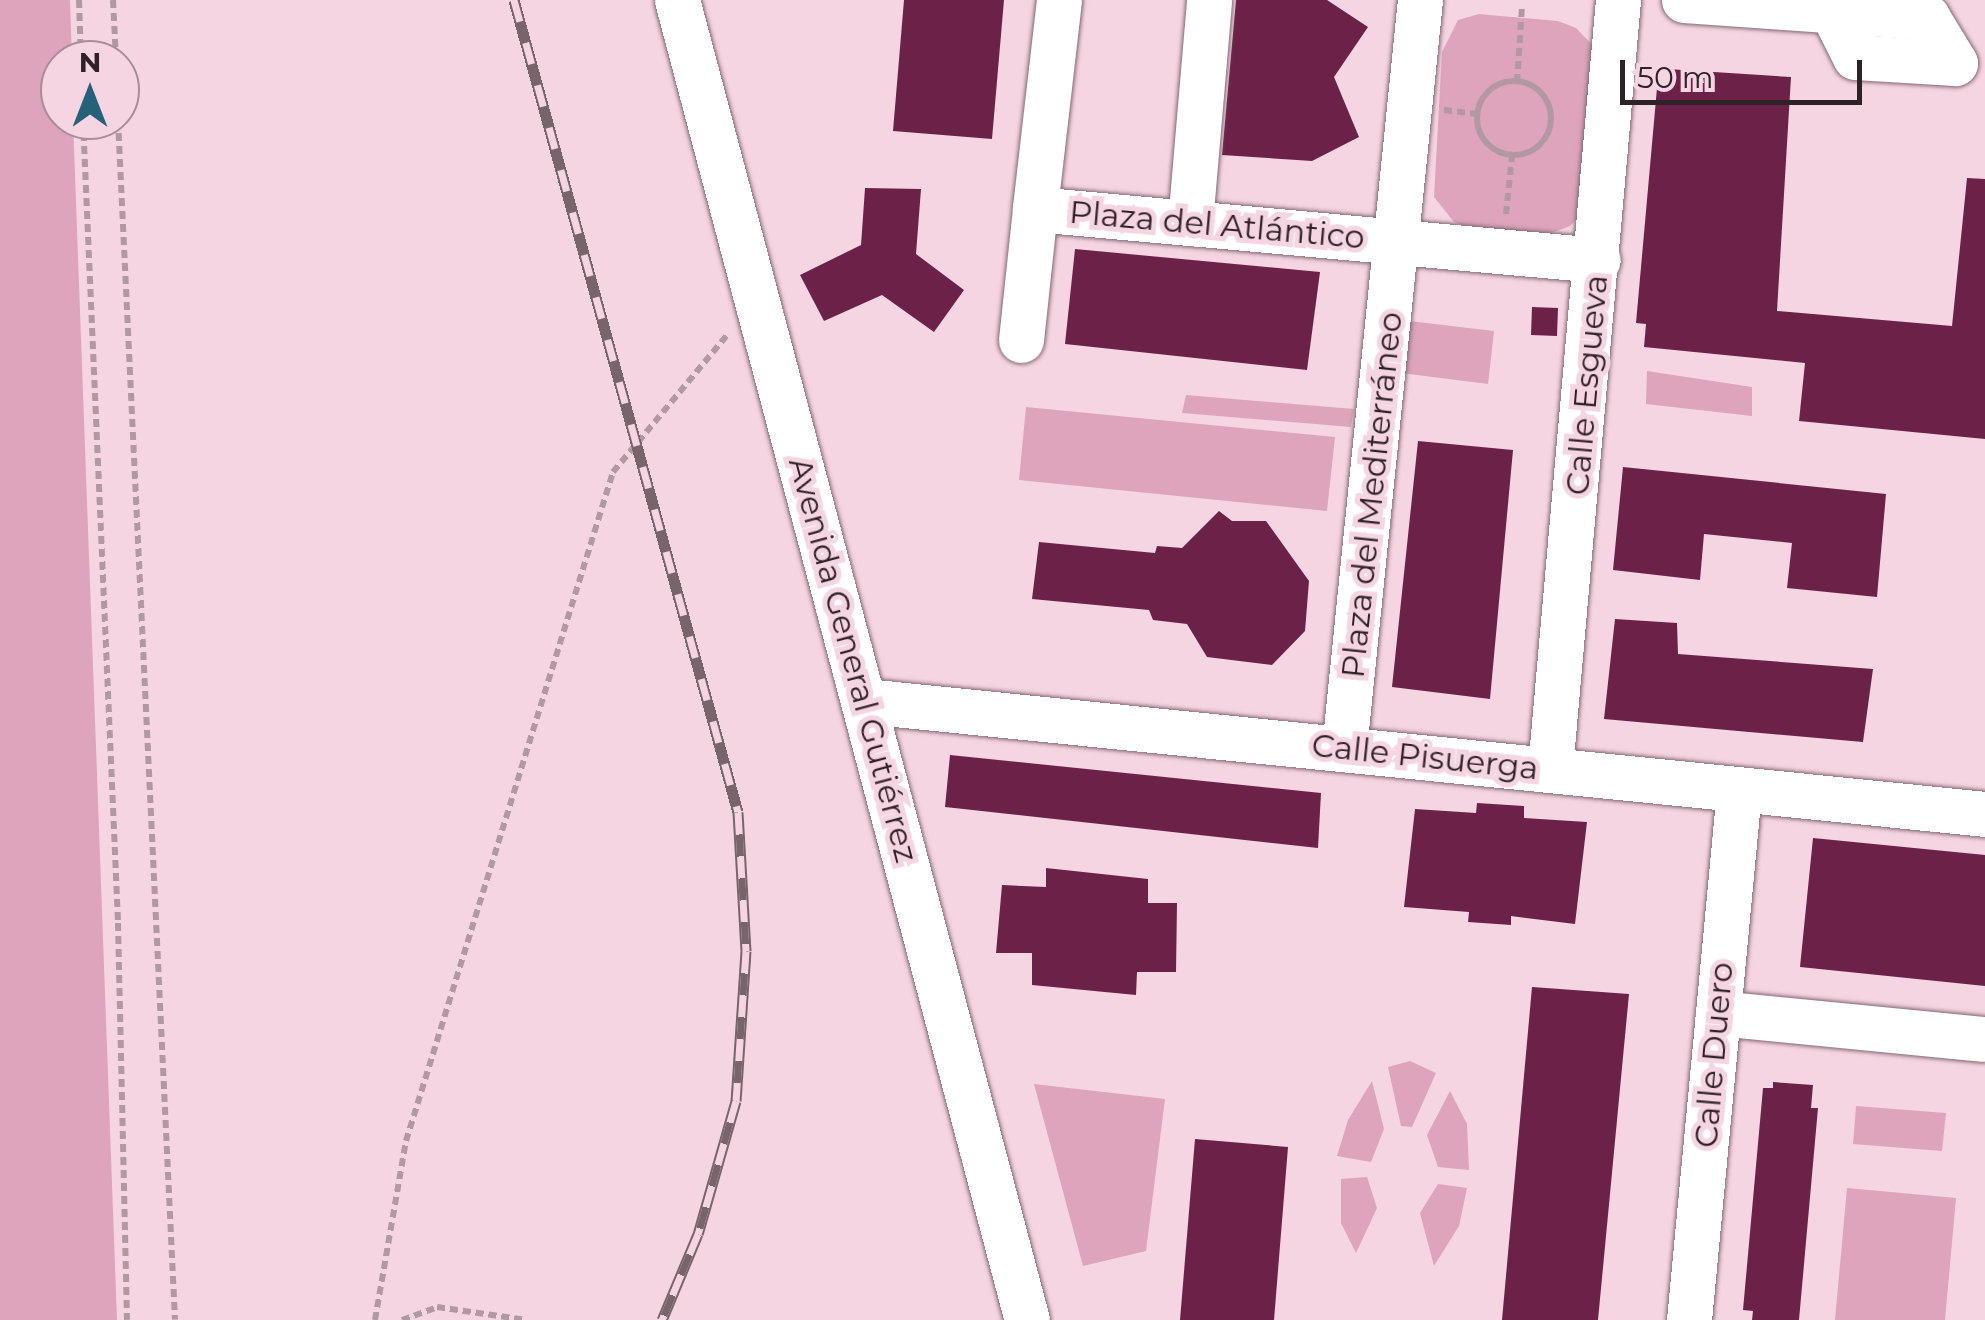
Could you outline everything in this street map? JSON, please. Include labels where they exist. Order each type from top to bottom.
[{"type":"street","name":"Avenida General Gutiérrez","points":[[677,0],[1028,1320]]},
{"type":"street","name":"Plaza del Atlántico","points":[[1021,340],[1058,0]]},
{"type":"street","points":[[1190,223],[1208,0]]},
{"type":"street","name":"Plaza del Mediterráneo","points":[[1344,749],[1400,240],[1420,0]]},
{"type":"street","name":"Calle Esgueva","points":[[1550,769],[1618,0]]},
{"type":"street","points":[[1684,0],[1832,11]]},
{"type":"street","name":"Plaza del Atlántico","points":[[1035,209],[1400,240]]},
{"type":"street","points":[[1400,240],[1598,260]]},
{"type":"street","name":"Calle Pisuerga","points":[[864,701],[1985,814]]},
{"type":"street","name":"Calle Duero","points":[[1689,1320],[1739,790]]},
{"type":"street","points":[[1718,1013],[1983,1039]]},
{"type":"path","points":[[80,0],[81,40]]},
{"type":"path","points":[[113,0],[115,40]]},
{"type":"path","points":[[1517,82],[1522,7]]},
{"type":"path","points":[[1517,82],[1546,98],[1552,120],[1534,150],[1512,156],[1482,137],[1477,114],[1495,86],[1517,82]]},
{"type":"path","points":[[84,140],[118,923],[127,1320]]},
{"type":"path","points":[[119,140],[175,1320]]},
{"type":"path","points":[[1502,251],[1512,156]]},
{"type":"path","points":[[375,1320],[406,1142],[613,472],[758,300]]},
{"type":"path","points":[[402,1320],[437,1307],[526,1320]]},
{"type":"shaded area","points":[[0,0],[70,0],[71,40],[40,40],[40,140],[74,140],[117,1320],[0,1320]]},
{"type":"shaded area","points":[[1479,14],[1558,21],[1576,28],[1597,50],[1581,214],[1570,226],[1549,234],[1474,229],[1454,222],[1434,197],[1442,52],[1458,20]]},
{"type":"shaded area","points":[[1401,320],[1494,331],[1488,384],[1393,372]]},
{"type":"shaded area","points":[[1647,371],[1752,387],[1752,416],[1646,404]]},
{"type":"shaded area","points":[[1186,395],[1354,409],[1351,427],[1182,413]]},
{"type":"shaded area","points":[[1026,407],[1335,437],[1327,511],[1019,480]]},
{"type":"shaded area","points":[[1410,1061],[1436,1073],[1412,1127],[1401,1126],[1388,1067]]},
{"type":"shaded area","points":[[1372,1081],[1384,1129],[1371,1162],[1337,1156],[1348,1120]]},
{"type":"shaded area","points":[[1034,1084],[1165,1099],[1146,1251],[1083,1266]]},
{"type":"shaded area","points":[[1450,1091],[1467,1124],[1469,1170],[1438,1167],[1427,1135]]},
{"type":"shaded area","points":[[1856,1106],[1946,1113],[1942,1151],[1853,1144]]},
{"type":"shaded area","points":[[1367,1177],[1377,1208],[1356,1253],[1341,1223],[1341,1179]]},
{"type":"shaded area","points":[[1438,1184],[1467,1188],[1459,1226],[1434,1266],[1420,1213]]},
{"type":"shaded area","points":[[1847,1188],[1956,1198],[1945,1320],[1835,1320]]},
{"type":"building","points":[[904,0],[1004,0],[992,139],[893,131]]},
{"type":"building","points":[[1236,0],[1327,0],[1368,27],[1334,77],[1359,137],[1312,161],[1222,155]]},
{"type":"building","points":[[1667,69],[1791,77],[1777,311],[1952,326],[1967,178],[1985,179],[1985,439],[1799,421],[1805,363],[1644,347],[1646,324],[1636,323],[1657,88],[1666,86]]},
{"type":"building","points":[[865,188],[921,189],[916,254],[964,290],[934,332],[882,295],[824,321],[800,275],[861,245]]},
{"type":"building","points":[[1075,249],[1320,272],[1307,370],[1065,344]]},
{"type":"building","points":[[1532,307],[1558,308],[1557,336],[1531,335]]},
{"type":"building","points":[[1418,441],[1513,450],[1490,699],[1392,687]]},
{"type":"building","points":[[1623,467],[1886,494],[1877,597],[1787,588],[1792,543],[1704,534],[1700,580],[1613,570]]},
{"type":"building","points":[[1219,511],[1232,521],[1266,521],[1309,581],[1305,631],[1272,665],[1207,657],[1187,624],[1153,620],[1149,610],[1032,599],[1039,542],[1155,553],[1157,546],[1182,548]]},
{"type":"building","points":[[1615,619],[1677,623],[1678,654],[1873,669],[1863,742],[1604,719]]},
{"type":"building","points":[[950,755],[1321,793],[1318,848],[945,807]]},
{"type":"building","points":[[1477,803],[1524,806],[1524,818],[1587,822],[1575,924],[1511,916],[1511,925],[1468,922],[1469,912],[1404,907],[1415,809],[1476,813]]},
{"type":"building","points":[[1813,838],[1985,855],[1985,986],[1800,967]]},
{"type":"building","points":[[1046,868],[1148,879],[1148,903],[1177,903],[1176,972],[1137,972],[1136,995],[1032,985],[1032,953],[996,953],[1002,885],[1046,887]]},
{"type":"building","points":[[1532,987],[1629,994],[1598,1320],[1502,1320]]},
{"type":"building","points":[[1773,1082],[1813,1085],[1811,1108],[1818,1108],[1799,1320],[1752,1320],[1753,1311],[1743,1310],[1763,1088],[1773,1088]]},
{"type":"building","points":[[1195,1139],[1288,1147],[1274,1320],[1180,1320]]},
{"type":"railway","points":[[514,0],[738,812],[746,951],[736,1101],[698,1234],[662,1320]]}]
